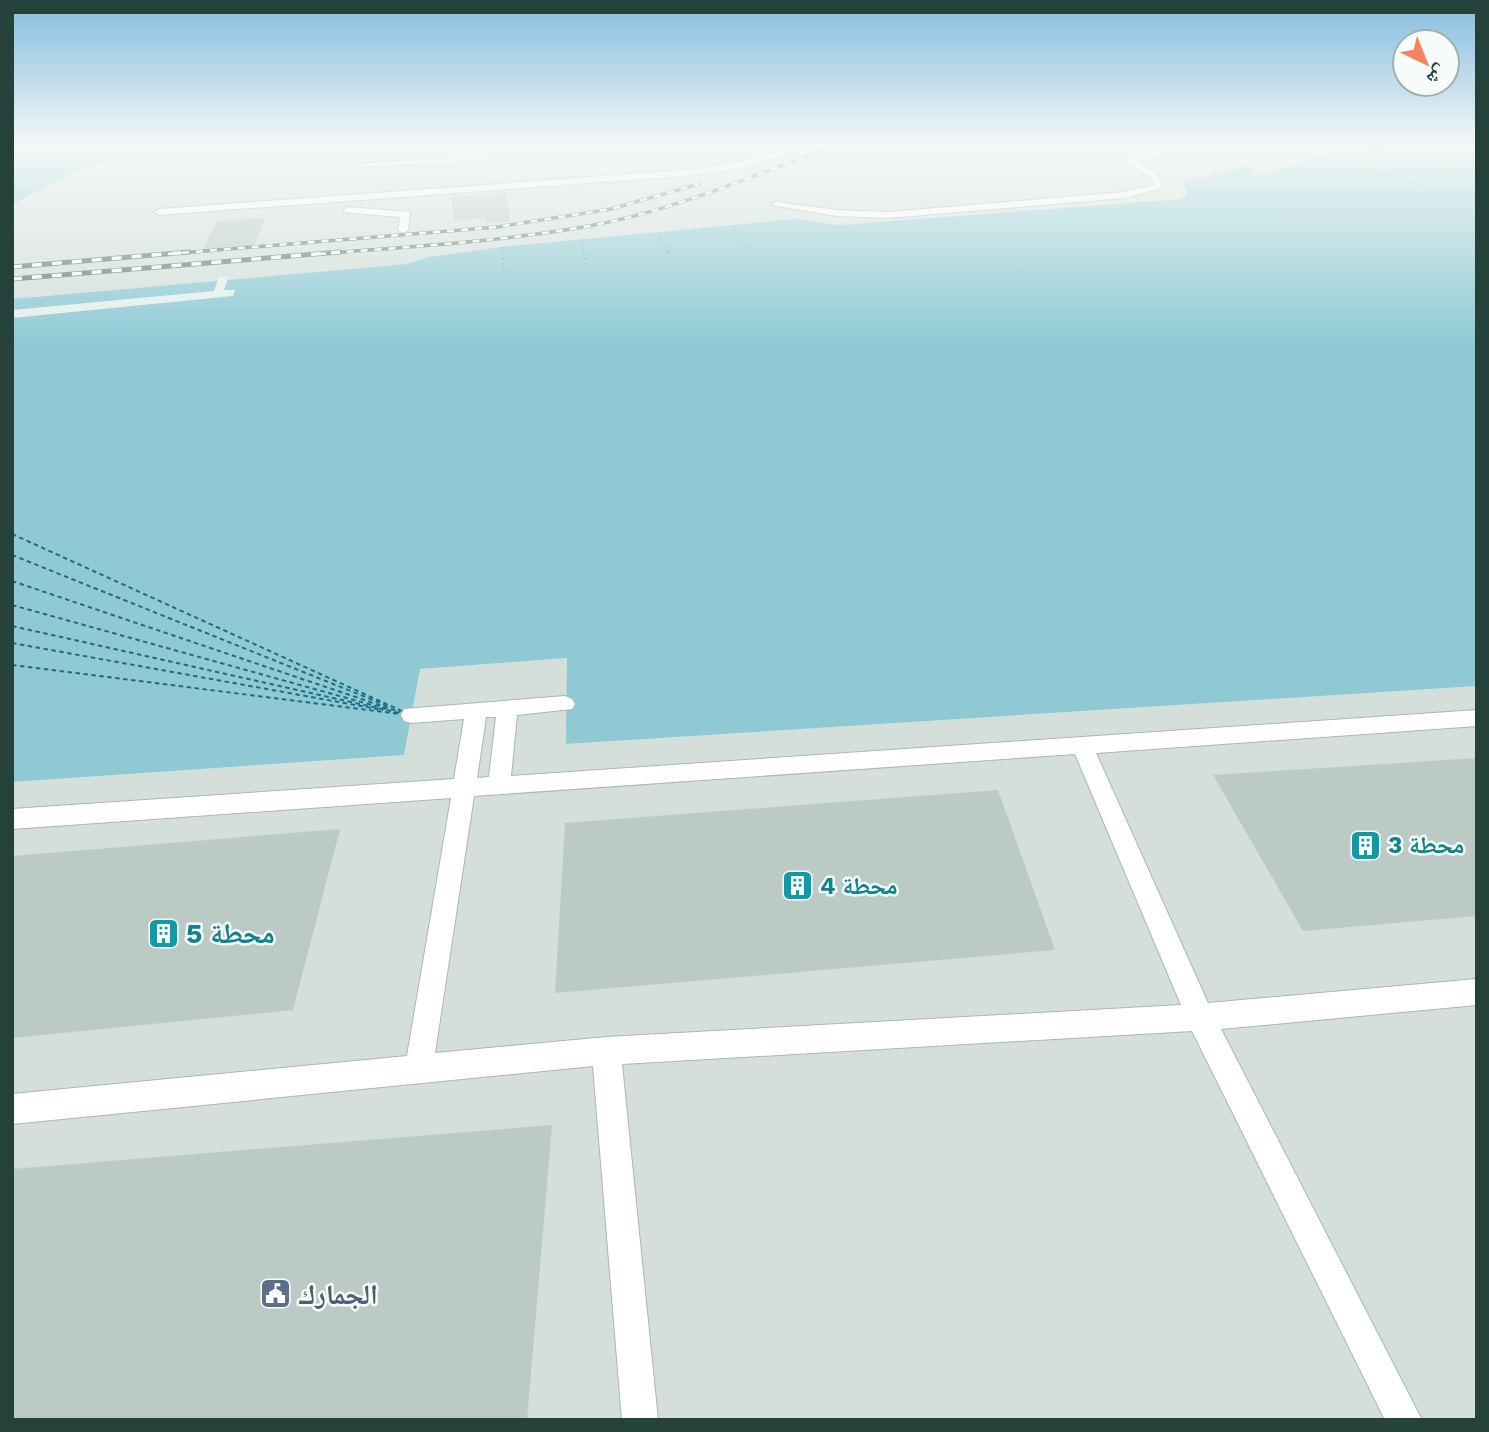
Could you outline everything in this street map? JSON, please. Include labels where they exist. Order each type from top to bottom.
[{"type":"street","points":[[402,213],[406,214],[403,230]]},
{"type":"street","points":[[829,213],[888,215],[914,213]]},
{"type":"street","points":[[411,715],[565,704]]},
{"type":"street","points":[[499,785],[507,709]]},
{"type":"street","points":[[419,1067],[476,712]]},
{"type":"street","points":[[12,819],[1477,718]]},
{"type":"street","points":[[1082,745],[1200,1017],[1404,1420]]},
{"type":"street","points":[[12,1109],[419,1067],[606,1051],[1200,1017],[1477,992]]},
{"type":"street","points":[[606,1051],[640,1420]]},
{"type":"path","points":[[733,225],[748,251]]},
{"type":"path","points":[[659,234],[670,258]]},
{"type":"path","points":[[581,239],[587,266]]},
{"type":"path","points":[[501,247],[504,272]]},
{"type":"shaded area","points":[[12,213],[1000,213],[838,225],[733,225],[501,247],[428,257],[408,264],[12,299]]},
{"type":"shaded area","points":[[568,658],[567,744],[1477,686],[1477,1420],[12,1420],[12,782],[404,755],[420,669]]},
{"type":"water","points":[[1000,213],[1477,213],[1477,686],[566,744],[567,658],[420,669],[404,755],[12,782],[12,299],[407,264],[428,257],[501,247],[796,219],[838,225]]},
{"type":"pier","points":[[229,276],[224,290],[235,290],[233,296],[12,318],[12,310],[214,291],[219,277]]},
{"type":"building","points":[[453,213],[509,213],[510,221],[486,223],[486,218],[454,221]]},
{"type":"building","points":[[265,218],[254,246],[202,250],[217,221]]},
{"type":"building","name":"محطة 3","points":[[1477,758],[1477,916],[1303,931],[1213,775]]},
{"type":"building","name":"محطة 4","points":[[998,790],[1055,950],[555,993],[565,823]]},
{"type":"building","name":"محطة 5","points":[[340,829],[293,1010],[12,1038],[12,856]]},
{"type":"building","name":"الجمارك","points":[[552,1125],[527,1420],[12,1420],[12,1169]]},
{"type":"ferry route","points":[[12,534],[404,712]]},
{"type":"ferry route","points":[[12,555],[388,706]]},
{"type":"ferry route","points":[[12,581],[400,712]]},
{"type":"ferry route","points":[[12,605],[390,710]]},
{"type":"ferry route","points":[[12,626],[404,714]]},
{"type":"ferry route","points":[[12,643],[383,710]]},
{"type":"ferry route","points":[[12,665],[400,714]]},
{"type":"railway","points":[[168,254],[497,227],[587,213]]},
{"type":"railway","points":[[319,254],[550,232],[648,213]]},
{"type":"railway","points":[[12,267],[189,252]]},
{"type":"railway","points":[[12,279],[340,252]]},
{"type":"place","name":"محطة 3","points":[[1365,845]]},
{"type":"place","name":"محطة 4","points":[[797,886]]},
{"type":"place","name":"محطة 5","points":[[163,933]]},
{"type":"place","name":"الجمارك","points":[[275,1294]]}]
